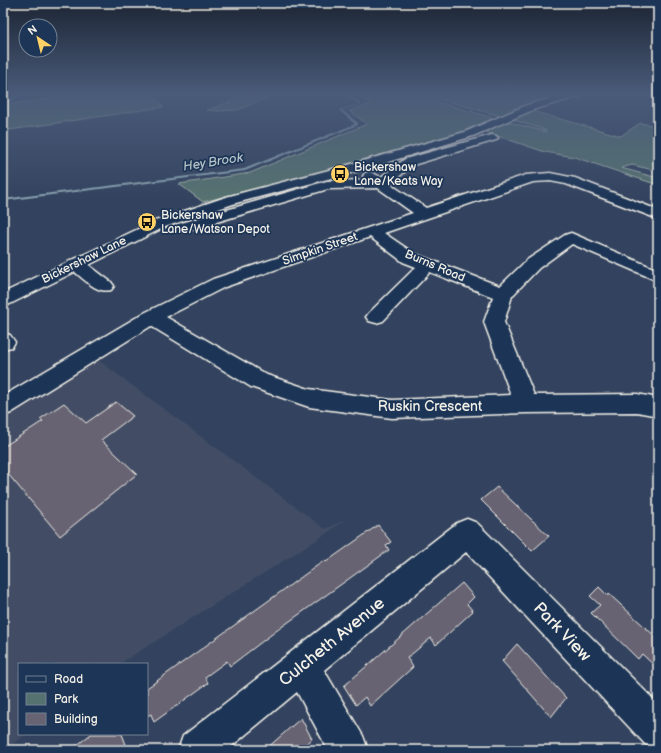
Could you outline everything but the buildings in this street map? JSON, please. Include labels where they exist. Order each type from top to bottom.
[{"type":"street","name":"Bickershaw Lane","points":[[3,300],[160,224],[198,210],[357,167],[469,134],[480,129]]},
{"type":"street","points":[[183,227],[327,185],[382,184],[409,162],[492,138]]},
{"type":"street","points":[[357,167],[424,214]]},
{"type":"street","name":"Simpkin Street","points":[[3,407],[151,317],[219,283],[531,178],[550,177],[570,181],[658,215]]},
{"type":"street","name":"Burns Road","points":[[372,231],[409,258],[503,294]]},
{"type":"street","points":[[526,404],[494,322],[503,294],[533,264],[571,238],[658,276]]},
{"type":"street","points":[[76,264],[105,286]]},
{"type":"street","points":[[376,317],[427,265]]},
{"type":"street","name":"Ruskin Crescent","points":[[151,317],[259,381],[309,398],[392,409],[526,404],[637,403],[658,406]]},
{"type":"street","name":"Culcheth Avenue","points":[[197,750],[467,533]]},
{"type":"street","name":"Park View","points":[[467,533],[658,731]]},
{"type":"street","points":[[302,666],[349,750]]},
{"type":"shaded area","points":[[98,360],[325,529],[345,520],[318,539],[121,663],[18,663],[18,735],[26,735],[3,750],[3,417]]},
{"type":"green space","points":[[3,129],[15,129],[3,131]]},
{"type":"green space","points":[[355,129],[468,129],[434,141],[203,202],[179,184],[250,173]]},
{"type":"green space","points":[[487,129],[536,129],[546,132],[542,129],[597,129],[621,136],[631,129],[658,129],[658,171],[632,165],[621,168],[658,178],[658,185],[574,157],[545,152],[483,131]]},
{"type":"waterway","name":"Hey Brook","points":[[3,200],[245,170],[344,129]]},
{"type":"place","name":"Bickershaw Lane/Keats Way","points":[[340,174]]},
{"type":"place","name":"Bickershaw Lane/Watson Depot","points":[[147,222]]}]
